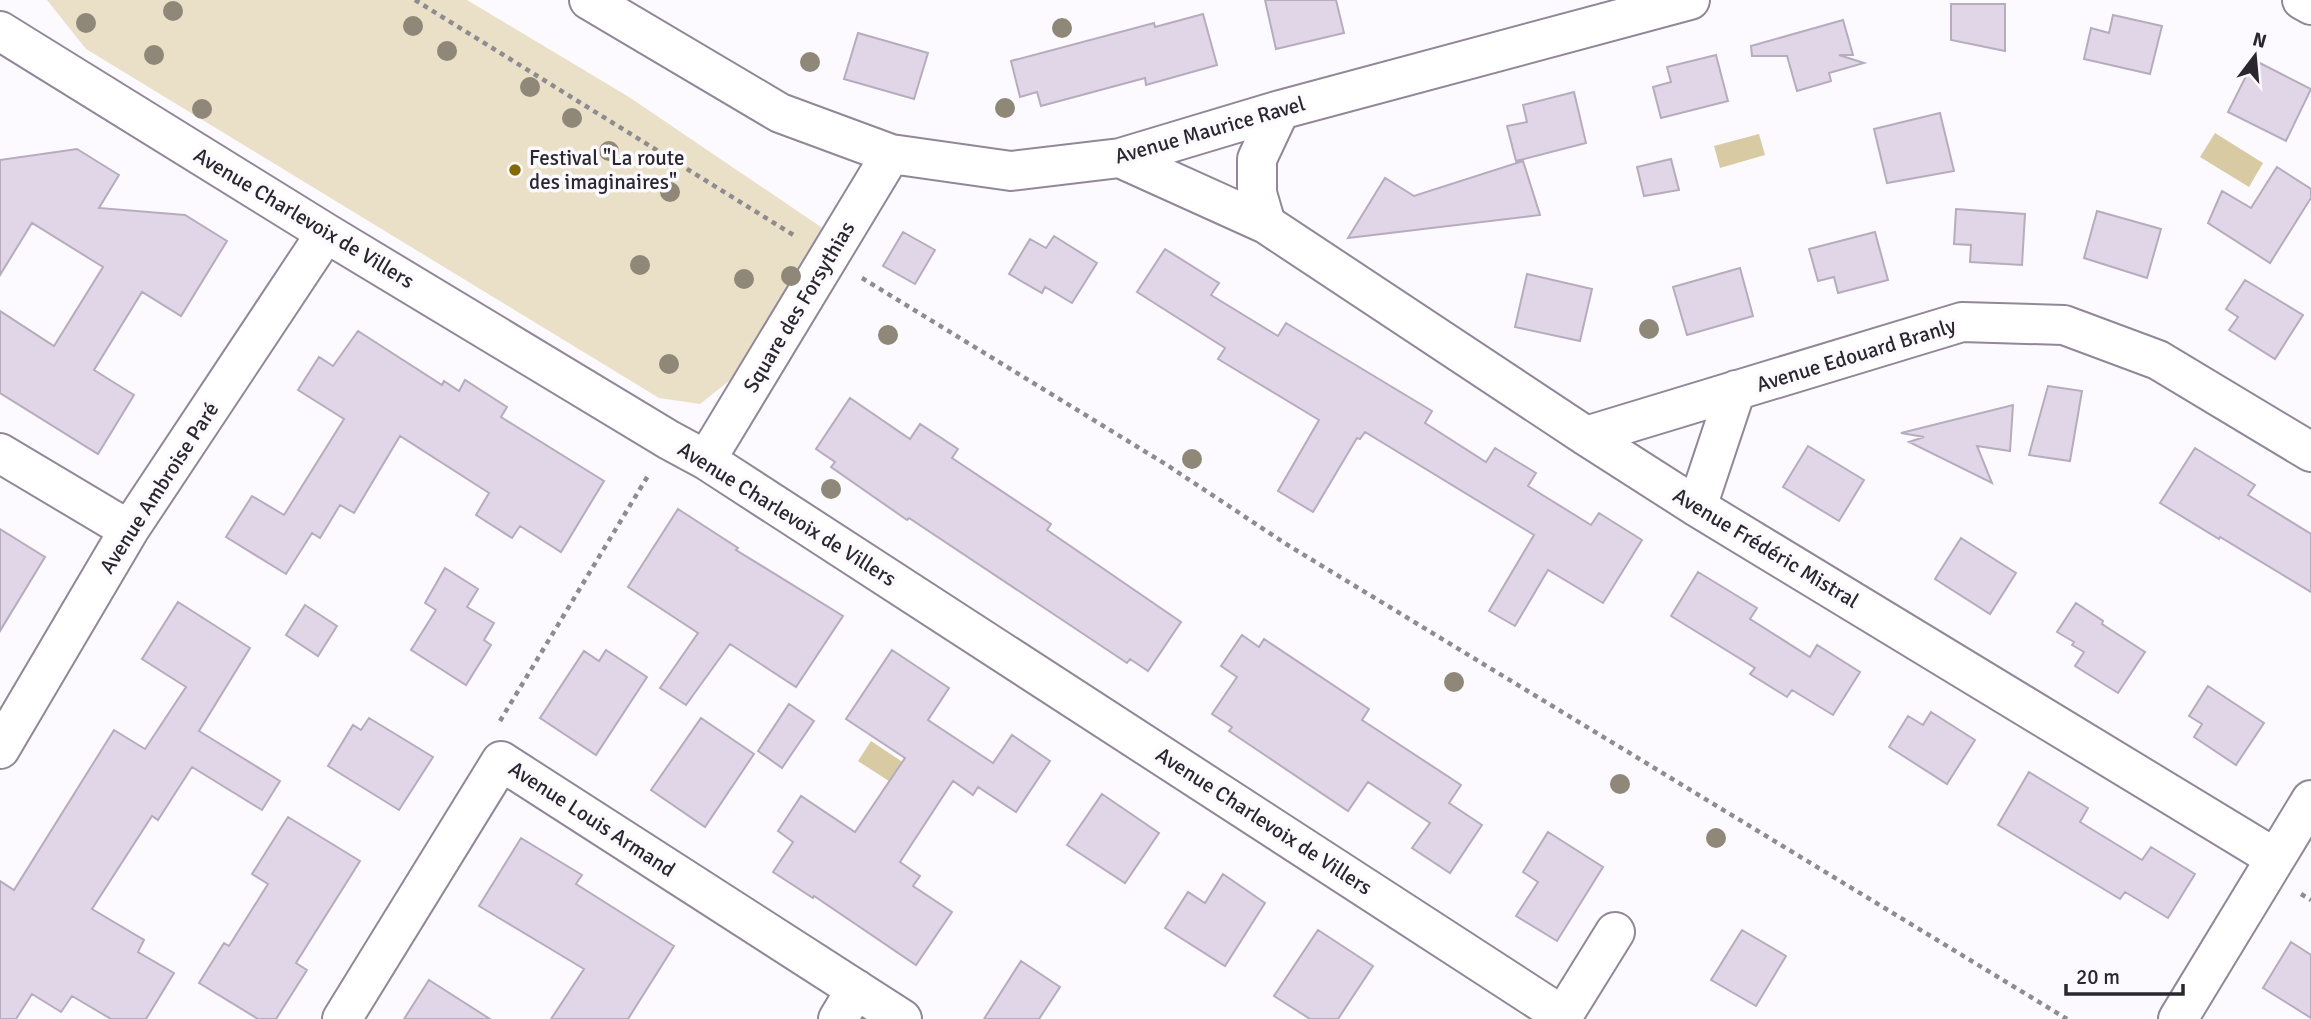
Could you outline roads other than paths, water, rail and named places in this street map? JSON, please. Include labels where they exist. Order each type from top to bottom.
[{"type":"street","name":"Avenue Maurice Ravel","points":[[589,0],[780,113],[891,154],[1011,171],[1120,158],[1280,110],[1690,0]]},
{"type":"street","points":[[2302,0],[2311,5]]},
{"type":"street","name":"Avenue Charlevoix de Villers","points":[[0,31],[327,233],[706,460],[1562,1017]]},
{"type":"street","points":[[1266,224],[1256,193],[1257,159],[1280,110]]},
{"type":"street","name":"Square des Forsythias","points":[[706,460],[891,154]]},
{"type":"street","name":"Avenue Frédéric Mistral","points":[[1120,158],[1266,224],[1697,507],[2275,858]]},
{"type":"street","name":"Avenue Ambroise Paré","points":[[0,749],[130,530],[327,233]]},
{"type":"street","name":"Avenue Edouard Branly","points":[[1586,436],[1962,322],[2064,325],[2158,360],[2311,452]]},
{"type":"street","points":[[1697,507],[1736,390]]},
{"type":"street","points":[[0,453],[130,530]]},
{"type":"street","name":"Avenue Louis Armand","points":[[342,1019],[501,761],[847,1004],[902,1019]]},
{"type":"street","points":[[2178,1019],[2311,800]]},
{"type":"street","points":[[1562,1017],[1615,932]]},
{"type":"place","name":"Festival \"La route des imaginaires\"","points":[[515,170]]}]
